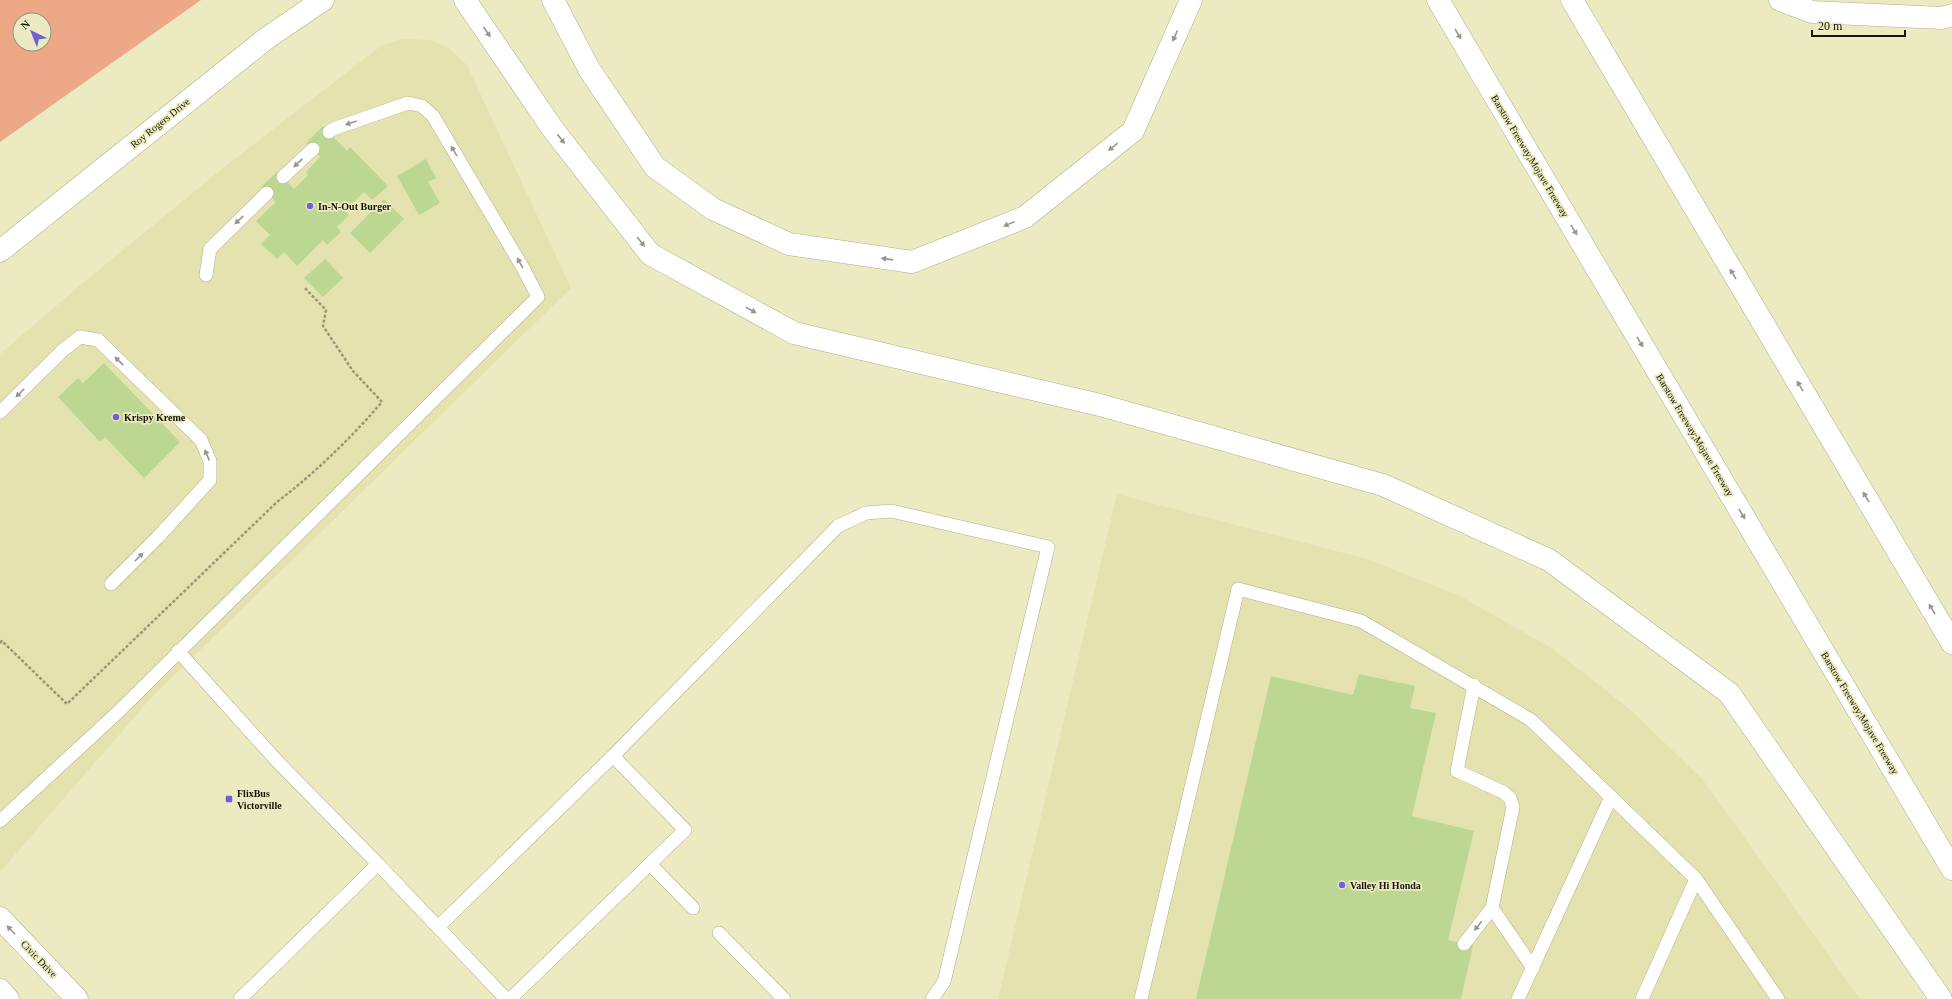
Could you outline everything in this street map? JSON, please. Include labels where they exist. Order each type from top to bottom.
[{"type":"main road","name":"Roy Rogers Drive","points":[[0,251],[267,38],[323,0]]},
{"type":"main road","points":[[466,0],[552,128],[650,254],[794,333],[1100,405],[1383,485],[1549,560],[1729,693],[1941,999]]},
{"type":"main road","points":[[553,0],[589,69],[655,167],[713,208],[789,244],[912,262],[1025,217],[1133,131],[1191,0]]},
{"type":"main road","name":"Barstow Freeway;Mojave Freeway","points":[[1438,0],[1952,869]]},
{"type":"main road","points":[[1572,0],[1952,643]]},
{"type":"main road","points":[[1780,0],[1812,12],[1942,18],[1952,15]]},
{"type":"main road","name":"Civic Drive","points":[[0,918],[77,999]]},
{"type":"main road","points":[[0,990],[8,999]]},
{"type":"lane","points":[[0,821],[116,712],[538,297],[523,268],[433,116],[422,106],[408,103],[333,129],[329,132]]},
{"type":"lane","points":[[283,177],[312,149]]},
{"type":"lane","points":[[206,275],[210,249],[267,193]]},
{"type":"lane","points":[[0,412],[63,350],[80,337],[98,340],[200,440],[210,461],[210,480],[157,538],[111,584]]},
{"type":"lane","points":[[438,927],[613,756],[838,526],[866,513],[891,511],[1048,547],[944,982],[932,999]]},
{"type":"lane","points":[[1141,999],[1238,589],[1361,621],[1474,685],[1531,720],[1696,879],[1778,999]]},
{"type":"lane","points":[[178,651],[277,761],[378,864],[506,999]]},
{"type":"lane","points":[[1464,944],[1492,908],[1513,807],[1510,798],[1503,792],[1457,771],[1474,685]]},
{"type":"lane","points":[[510,999],[685,830],[613,756]]},
{"type":"lane","points":[[1518,999],[1612,797]]},
{"type":"lane","points":[[240,999],[378,864]]},
{"type":"lane","points":[[650,864],[693,908]]},
{"type":"lane","points":[[1642,999],[1696,879]]},
{"type":"lane","points":[[1492,908],[1533,968]]},
{"type":"lane","points":[[719,933],[784,999]]},
{"type":"path","points":[[0,643],[2,641],[66,704],[277,502],[312,475],[344,445],[382,402],[353,371],[323,326],[326,310],[304,287]]},
{"type":"shaded area","points":[[0,0],[201,0],[0,142]]},
{"type":"shaded area","points":[[404,39],[431,40],[450,49],[467,65],[571,288],[151,698],[0,872],[0,354],[84,282],[223,168],[382,45]]},
{"type":"shaded area","points":[[1117,494],[1367,559],[1460,596],[1553,649],[1631,710],[1703,780],[1860,999],[998,999]]},
{"type":"building","name":"In-N-Out Burger","points":[[323,126],[347,151],[350,147],[388,186],[372,200],[364,192],[345,211],[349,215],[337,227],[341,232],[327,245],[323,240],[297,266],[284,252],[277,259],[261,244],[270,235],[256,221],[276,202],[261,187],[278,171],[294,189],[308,175],[306,172],[320,157],[306,143]]},
{"type":"building","points":[[426,159],[436,178],[428,182],[440,203],[419,215],[397,176]]},
{"type":"building","points":[[384,199],[404,219],[370,253],[350,233]]},
{"type":"building","points":[[325,259],[343,278],[323,297],[304,278]]},
{"type":"building","name":"Krispy Kreme","points":[[104,363],[180,442],[144,478],[105,437],[100,442],[58,397],[78,378],[83,383]]},
{"type":"building","name":"Valley Hi Honda","points":[[1359,674],[1415,686],[1410,708],[1436,713],[1412,816],[1474,831],[1448,940],[1473,946],[1461,999],[1196,999],[1271,676],[1353,695]]},
{"type":"place","name":"In-N-Out Burger","points":[[310,206]]},
{"type":"place","name":"Krispy Kreme","points":[[116,417]]},
{"type":"place","name":"FlixBus Victorville","points":[[229,799]]},
{"type":"place","name":"Valley Hi Honda","points":[[1342,885]]}]
